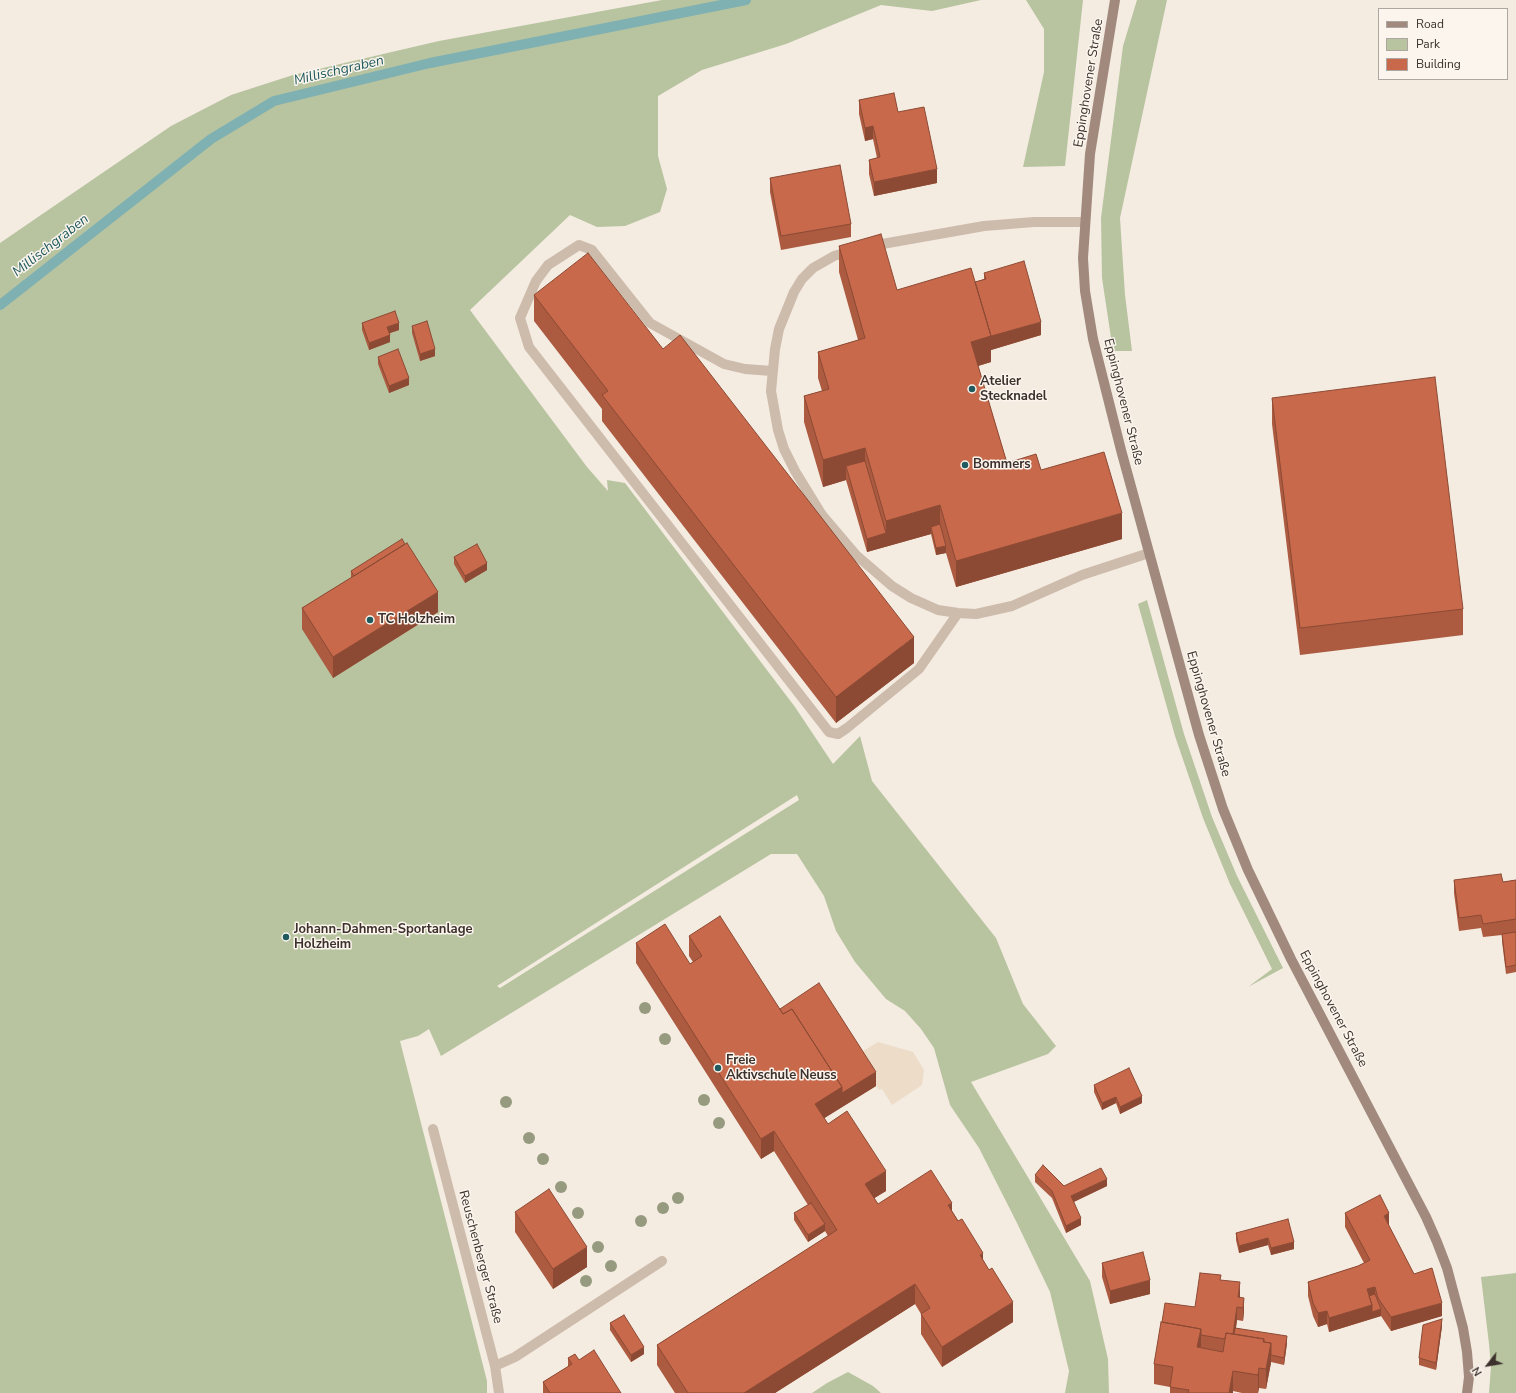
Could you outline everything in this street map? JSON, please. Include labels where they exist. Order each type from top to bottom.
[{"type":"main road","name":"Eppinghovener Straße","points":[[1115,0],[1090,154],[1084,222],[1083,258],[1085,291],[1093,339],[1121,450],[1199,734],[1223,809],[1245,863],[1291,959],[1426,1216],[1447,1268],[1463,1328],[1469,1377],[1467,1393]]},
{"type":"lane","points":[[1084,222],[1034,222],[984,226],[867,247],[834,256],[813,268],[802,279],[794,292],[779,329],[772,371],[773,410],[784,449],[807,493],[822,515],[856,555],[892,586],[910,598],[926,606],[958,614],[981,613],[1012,606],[1082,575],[1149,553]]},
{"type":"lane","points":[[772,371],[745,369],[724,364],[650,323],[592,250],[579,245],[548,265],[536,282],[520,318],[529,347],[829,732],[838,734],[919,669],[958,614]]},
{"type":"lane","name":"Reuschenberger Straße","points":[[433,1129],[495,1366],[499,1393]]},
{"type":"lane","points":[[495,1366],[515,1357],[662,1260]]},
{"type":"green space","points":[[662,0],[981,0],[932,11],[881,5],[786,44],[702,70],[658,96],[658,156],[667,189],[660,212],[625,226],[597,227],[570,215],[470,310],[587,467],[608,491],[607,480],[625,483],[795,707],[833,764],[860,736],[872,781],[996,938],[1023,1004],[1056,1046],[1048,1054],[971,1082],[1090,1281],[1108,1359],[1109,1393],[1065,1393],[1069,1371],[1050,1292],[979,1148],[950,1105],[934,1048],[921,1029],[905,1011],[886,999],[855,962],[836,931],[824,896],[797,854],[771,854],[441,1056],[429,1029],[418,1036],[400,1041],[487,1381],[487,1393],[0,1393],[0,243],[171,126],[231,95],[293,75],[439,41]],"holes":[[[797,795],[799,800],[500,988],[497,986]]]},
{"type":"green space","points":[[1026,0],[1083,0],[1065,166],[1023,167],[1044,72],[1044,29]]},
{"type":"green space","points":[[1137,0],[1167,0],[1120,218],[1125,295],[1132,351],[1113,351],[1102,278],[1101,218],[1123,46]]},
{"type":"green space","points":[[1147,600],[1184,734],[1212,817],[1237,876],[1283,968],[1248,987],[1272,969],[1230,884],[1203,818],[1175,736],[1138,604]]},
{"type":"green space","points":[[1516,1273],[1516,1393],[1489,1393],[1491,1366],[1481,1277]]},
{"type":"green space","points":[[848,1372],[873,1386],[881,1393],[812,1393],[827,1383]]},
{"type":"shaded area","points":[[878,1042],[913,1052],[924,1070],[922,1085],[892,1105],[882,1089],[879,1090],[858,1054]]},
{"type":"building","points":[[894,93],[898,112],[924,107],[937,169],[874,182],[869,160],[880,157],[873,126],[865,128],[859,100]]},
{"type":"building","points":[[840,165],[851,224],[781,236],[770,178]]},
{"type":"building","points":[[881,234],[897,290],[971,268],[991,336],[971,342],[1007,463],[1036,454],[1041,470],[1104,452],[1122,513],[956,561],[940,505],[886,521],[865,448],[823,460],[804,396],[829,389],[818,352],[865,338],[839,246]]},
{"type":"building","points":[[588,253],[663,349],[680,335],[914,637],[836,697],[602,395],[608,391],[534,295]]},
{"type":"building","points":[[1024,261],[1041,322],[988,337],[991,336],[975,282],[986,279],[984,273]]},
{"type":"building","points":[[395,311],[399,323],[387,327],[390,335],[369,343],[362,323]]},
{"type":"building","points":[[427,321],[435,349],[420,354],[412,326]]},
{"type":"building","points":[[398,349],[409,378],[389,386],[378,357]]},
{"type":"building","points":[[1435,377],[1463,609],[1300,628],[1272,398]]},
{"type":"building","points":[[865,461],[886,533],[867,539],[846,466]]},
{"type":"building","points":[[940,524],[946,546],[936,548],[931,527]]},
{"type":"building","points":[[402,539],[405,544],[354,576],[351,571]]},
{"type":"building","name":"TC Holzheim","points":[[407,543],[438,592],[333,657],[302,608]]},
{"type":"building","points":[[477,544],[487,563],[465,576],[454,557]]},
{"type":"building","points":[[1501,874],[1503,882],[1516,880],[1516,919],[1483,924],[1481,915],[1459,918],[1454,880]]},
{"type":"building","points":[[720,916],[783,1014],[792,1009],[842,1087],[815,1104],[828,1124],[847,1111],[886,1171],[865,1184],[878,1204],[931,1170],[952,1203],[948,1205],[958,1221],[962,1219],[983,1253],[980,1255],[989,1270],[992,1268],[1013,1302],[942,1347],[921,1314],[930,1308],[915,1284],[744,1393],[688,1393],[657,1345],[837,1230],[774,1131],[761,1139],[636,943],[665,924],[690,964],[702,956],[689,936]]},
{"type":"building","points":[[1516,932],[1516,965],[1506,967],[1502,934]]},
{"type":"building","points":[[819,983],[876,1072],[842,1093],[842,1087],[792,1009],[783,1014],[780,1009]]},
{"type":"building","points":[[1129,1068],[1142,1096],[1120,1107],[1116,1097],[1102,1103],[1094,1085]]},
{"type":"building","points":[[1043,1165],[1064,1186],[1101,1168],[1107,1179],[1071,1196],[1081,1218],[1066,1226],[1052,1191],[1035,1175]]},
{"type":"building","points":[[549,1189],[587,1247],[553,1269],[515,1212]]},
{"type":"building","points":[[1380,1195],[1389,1213],[1384,1216],[1414,1274],[1432,1268],[1442,1303],[1391,1317],[1378,1298],[1375,1287],[1367,1289],[1372,1305],[1329,1318],[1327,1311],[1318,1313],[1313,1303],[1308,1282],[1358,1266],[1370,1260],[1345,1213]]},
{"type":"building","points":[[811,1203],[825,1224],[808,1235],[794,1213]]},
{"type":"building","points":[[1288,1219],[1294,1242],[1271,1248],[1268,1238],[1239,1246],[1236,1233]]},
{"type":"building","points":[[1143,1252],[1150,1280],[1110,1291],[1102,1263]]},
{"type":"building","points":[[1200,1273],[1221,1275],[1220,1280],[1240,1282],[1238,1297],[1244,1298],[1243,1308],[1237,1307],[1233,1334],[1226,1333],[1225,1339],[1201,1335],[1201,1329],[1162,1322],[1165,1303],[1195,1307]]},
{"type":"building","points":[[1375,1294],[1381,1309],[1372,1312],[1372,1305],[1369,1296]]},
{"type":"building","points":[[624,1315],[644,1347],[631,1355],[610,1323]]},
{"type":"building","points":[[1442,1319],[1436,1363],[1419,1358],[1423,1325]]},
{"type":"building","points":[[1161,1322],[1201,1329],[1197,1347],[1223,1352],[1226,1333],[1264,1339],[1263,1342],[1271,1343],[1266,1369],[1259,1368],[1258,1375],[1233,1371],[1229,1393],[1188,1393],[1189,1390],[1170,1387],[1173,1367],[1154,1364]]},
{"type":"building","points":[[1235,1328],[1287,1336],[1284,1358],[1271,1355],[1271,1343],[1264,1342],[1264,1339],[1234,1334]]},
{"type":"building","points":[[594,1350],[621,1393],[550,1393],[543,1382],[572,1364],[568,1358],[575,1354],[579,1360]]},
{"type":"waterway","name":"Millischgraben","points":[[0,305],[211,139],[274,101],[430,63],[746,0]]},
{"type":"place","name":"Atelier Stecknadel","points":[[972,389]]},
{"type":"place","name":"Bommers","points":[[965,465]]},
{"type":"place","name":"TC Holzheim","points":[[370,620]]},
{"type":"place","name":"Johann-Dahmen-Sportanlage Holzheim","points":[[286,937]]},
{"type":"place","name":"Freie Aktivschule Neuss","points":[[718,1068]]}]
